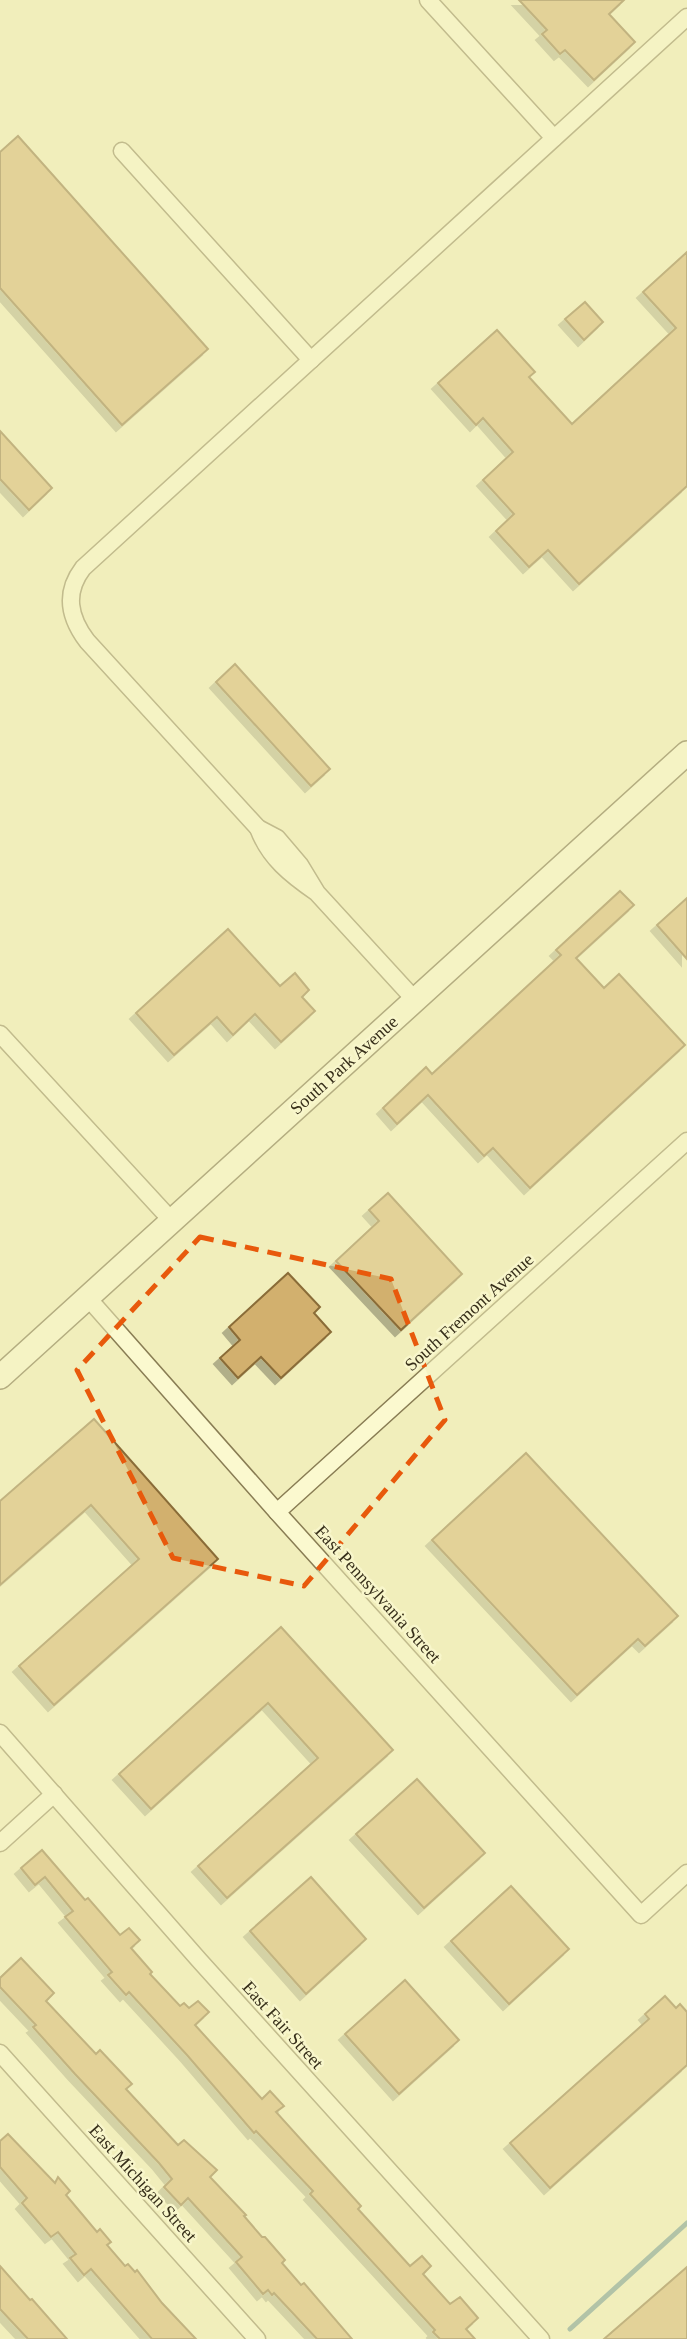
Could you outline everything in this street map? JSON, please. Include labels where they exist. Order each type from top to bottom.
[{"type":"main road","name":"South Park Avenue","points":[[0,1377],[687,753]]},
{"type":"street","points":[[428,0],[554,138]]},
{"type":"street","points":[[415,1000],[317,893],[300,865],[277,838],[258,828],[87,642],[73,619],[71,589],[83,568],[687,17]]},
{"type":"street","points":[[122,151],[311,360]]},
{"type":"street","points":[[0,1034],[172,1221]]},
{"type":"street","name":"South Fremont Avenue","points":[[277,1512],[687,1141]]},
{"type":"street","name":"East Pennsylvania Street","points":[[88,1298],[641,1915],[687,1873]]},
{"type":"street","name":"East Fair Street","points":[[0,1733],[199,1960],[541,2339]]},
{"type":"street","points":[[0,1843],[54,1794]]},
{"type":"street","name":"East Michigan Street","points":[[0,2053],[257,2339]]},
{"type":"highlighted area","points":[[200,1237],[391,1279],[445,1420],[304,1586],[173,1558],[77,1370]]},
{"type":"building","points":[[519,0],[624,0],[609,14],[635,42],[594,80],[565,50],[560,54],[542,34],[547,30]]},
{"type":"building","points":[[18,136],[208,349],[122,425],[0,288],[0,152]]},
{"type":"building","points":[[687,252],[687,486],[579,584],[548,550],[529,567],[496,531],[514,514],[483,480],[513,452],[483,418],[476,425],[438,383],[497,330],[535,372],[529,377],[572,424],[676,328],[643,292]]},
{"type":"building","points":[[585,302],[603,322],[584,340],[565,319]]},
{"type":"building","points":[[0,431],[52,488],[29,510],[0,479]]},
{"type":"building","points":[[235,664],[330,769],[311,786],[216,682]]},
{"type":"building","points":[[620,891],[634,905],[576,958],[604,988],[619,974],[685,1045],[530,1188],[493,1148],[484,1156],[428,1095],[397,1124],[383,1108],[426,1067],[432,1074],[561,955],[556,950]]},
{"type":"building","points":[[687,898],[687,959],[657,925]]},
{"type":"building","points":[[228,929],[280,986],[295,973],[309,990],[302,997],[315,1011],[281,1042],[255,1014],[233,1035],[217,1017],[174,1055],[136,1013]]},
{"type":"building","points":[[388,1193],[462,1274],[401,1330],[336,1261],[379,1221],[369,1210]]},
{"type":"building","points":[[288,1273],[320,1307],[314,1313],[331,1332],[281,1378],[261,1357],[238,1378],[220,1358],[240,1340],[229,1327]]},
{"type":"building","points":[[94,1419],[218,1559],[54,1705],[19,1666],[139,1559],[91,1505],[0,1585],[0,1501]]},
{"type":"building","points":[[526,1453],[678,1616],[645,1646],[638,1639],[577,1695],[432,1540]]},
{"type":"building","points":[[281,1627],[393,1750],[227,1898],[198,1866],[318,1758],[268,1703],[151,1809],[119,1774]]},
{"type":"building","points":[[417,1779],[485,1853],[424,1908],[356,1834]]},
{"type":"building","points":[[42,1850],[85,1900],[88,1898],[120,1935],[129,1928],[140,1940],[131,1948],[152,1972],[150,1974],[180,2006],[184,2003],[189,2008],[198,2001],[209,2012],[195,2025],[262,2099],[270,2091],[284,2106],[276,2112],[361,2206],[358,2209],[410,2266],[422,2256],[431,2266],[423,2274],[450,2304],[460,2297],[478,2318],[466,2329],[475,2339],[440,2339],[433,2332],[435,2330],[310,2194],[313,2191],[256,2131],[254,2133],[129,1992],[126,1995],[108,1975],[112,1972],[65,1917],[73,1911],[45,1877],[35,1885],[21,1868]]},
{"type":"building","points":[[311,1877],[366,1939],[306,1994],[250,1931]]},
{"type":"building","points":[[511,1886],[569,1949],[509,2004],[451,1941]]},
{"type":"building","points":[[21,1958],[54,1993],[46,2001],[96,2054],[100,2050],[132,2084],[126,2089],[178,2145],[184,2140],[217,2170],[210,2177],[285,2260],[282,2263],[301,2285],[304,2283],[352,2339],[317,2339],[274,2293],[272,2295],[268,2290],[263,2294],[236,2262],[242,2257],[188,2198],[181,2205],[164,2187],[172,2179],[159,2163],[75,2074],[33,2027],[36,2025],[0,1987],[0,1978]]},
{"type":"building","points":[[405,1980],[459,2040],[399,2094],[345,2034]]},
{"type":"building","points":[[665,1996],[676,2008],[680,2004],[687,2012],[687,2065],[550,2188],[510,2143],[649,2019],[645,2014]]},
{"type":"building","points":[[8,2134],[55,2183],[58,2177],[70,2191],[66,2195],[97,2232],[100,2229],[111,2242],[107,2245],[125,2266],[128,2264],[135,2272],[137,2270],[162,2303],[196,2339],[152,2339],[91,2269],[84,2275],[70,2258],[76,2254],[58,2232],[51,2237],[22,2203],[27,2198],[0,2167],[0,2141]]},
{"type":"building","points":[[0,2266],[67,2339],[28,2339],[0,2309]]},
{"type":"building","points":[[687,2267],[687,2339],[604,2339]]},
{"type":"waterway","points":[[570,2329],[687,2223]]}]
